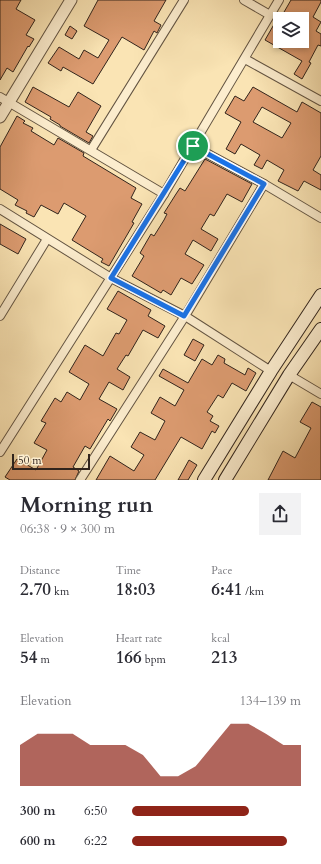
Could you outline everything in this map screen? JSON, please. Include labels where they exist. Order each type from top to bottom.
[{"type":"main road","points":[[204,480],[271,371],[321,295]]},
{"type":"main road","points":[[225,480],[289,375],[321,328]]},
{"type":"street","points":[[0,117],[4,100],[71,0]]},
{"type":"street","points":[[91,150],[184,0]]},
{"type":"street","points":[[244,0],[270,15]]},
{"type":"street","points":[[0,452],[164,194],[280,0]]},
{"type":"street","points":[[245,59],[321,101]]},
{"type":"street","points":[[4,100],[164,194]]},
{"type":"street","points":[[193,146],[264,184],[321,218]]},
{"type":"street","points":[[80,480],[184,316],[264,184]]},
{"type":"street","points":[[0,209],[111,278],[184,316],[271,371]]},
{"type":"street","points":[[0,316],[47,239]]},
{"type":"street","points":[[289,375],[321,394]]},
{"type":"building","points":[[0,0],[21,0],[16,9],[35,20],[26,35],[34,39],[29,47],[28,46],[13,72],[7,68],[0,80]]},
{"type":"building","points":[[98,0],[166,0],[154,21],[161,25],[157,33],[154,31],[144,50],[122,37],[93,84],[63,67],[61,71],[48,63],[59,47],[79,59],[84,50],[98,58],[109,40],[84,26]]},
{"type":"building","points":[[291,0],[321,0],[313,17],[321,22],[316,31],[321,34],[321,46],[318,45],[309,62],[311,63],[302,79],[294,74],[302,61],[279,48],[309,48],[309,12],[284,12]]},
{"type":"building","points":[[70,26],[77,31],[72,39],[65,35]]},
{"type":"building","points":[[273,26],[273,45],[265,40]]},
{"type":"building","points":[[33,87],[69,107],[78,92],[101,106],[86,132],[93,136],[89,143],[60,126],[50,119],[51,117],[25,102]]},
{"type":"building","points":[[253,87],[297,112],[302,102],[321,113],[321,156],[313,170],[321,175],[321,190],[304,181],[298,191],[278,181],[284,170],[267,160],[262,169],[254,165],[260,155],[241,144],[235,154],[226,149],[241,122],[225,113],[235,96],[244,101]],"holes":[[[262,107],[291,123],[282,138],[253,122]]]},
{"type":"building","points":[[17,116],[25,121],[23,123],[33,128],[31,131],[54,145],[58,138],[84,153],[83,156],[136,188],[131,198],[142,204],[132,222],[134,223],[109,266],[101,262],[103,259],[72,240],[86,216],[64,203],[58,214],[41,205],[34,217],[26,213],[27,211],[15,205],[18,200],[0,189],[0,147]]},
{"type":"building","points":[[205,159],[252,184],[242,202],[227,194],[214,216],[210,214],[201,229],[218,239],[211,251],[193,240],[185,254],[204,265],[192,284],[181,278],[171,295],[163,290],[161,293],[132,276],[144,256],[140,253],[151,234],[154,236],[164,220],[167,214],[164,213],[180,188],[185,191]]},
{"type":"building","points":[[0,224],[26,239],[18,254],[0,244]]},
{"type":"building","points":[[118,291],[151,310],[148,316],[165,326],[158,338],[143,330],[128,356],[126,355],[117,369],[130,377],[123,390],[109,382],[99,399],[117,409],[110,421],[108,419],[90,449],[85,446],[73,467],[79,471],[75,480],[10,480],[5,477],[17,459],[36,470],[47,450],[34,443],[46,423],[41,421],[55,398],[61,402],[67,392],[80,400],[89,384],[69,372],[85,345],[103,356],[116,333],[119,334],[127,320],[107,309]]},
{"type":"building","points":[[193,339],[204,345],[195,361],[184,355]]},
{"type":"building","points":[[218,355],[225,359],[224,363],[245,375],[248,368],[256,373],[246,391],[232,383],[223,398],[218,395],[207,412],[213,416],[210,421],[219,426],[215,433],[212,431],[202,449],[181,437],[155,480],[96,480],[110,456],[134,471],[144,455],[131,447],[140,432],[155,440],[165,421],[151,413],[160,397],[175,406],[184,390],[159,376],[163,369],[188,383],[202,359],[212,365]]},
{"type":"building","points":[[312,402],[321,407],[321,480],[268,480],[283,451],[295,458],[311,428],[300,422]]},
{"type":"building","points":[[189,460],[197,465],[188,480],[178,480]]},
{"type":"route","points":[[193,146],[264,184],[184,316],[111,278],[193,146]]}]
